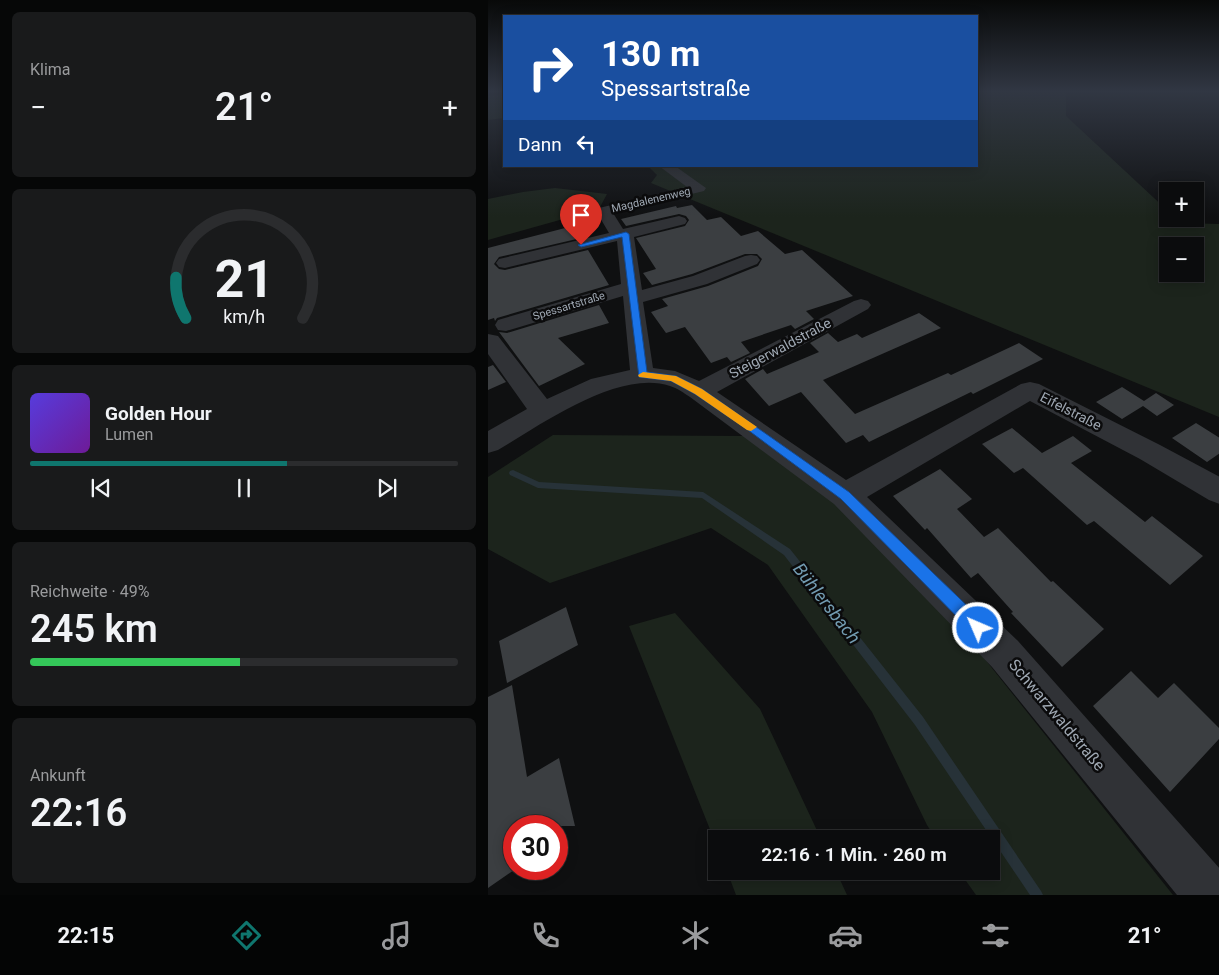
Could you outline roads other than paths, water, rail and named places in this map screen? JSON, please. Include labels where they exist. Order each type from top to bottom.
[{"type":"street","name":"Magdalenenweg","points":[[622,235],[604,211],[699,188],[668,167]]},
{"type":"street","points":[[505,263],[679,221]]},
{"type":"street","points":[[622,235],[633,293],[642,375]]},
{"type":"street","name":"Spessartstraße","points":[[506,325],[633,293],[700,280],[751,260]]},
{"type":"street","name":"Steigerwaldstraße","points":[[699,391],[862,304]]},
{"type":"street","points":[[488,341],[490,341],[543,412]]},
{"type":"street","name":"Schwarzwaldstraße","points":[[488,443],[543,412],[596,386],[619,378],[642,375],[673,378],[699,391],[845,495],[1005,654],[1209,895]]},
{"type":"street","name":"Eifelstraße","points":[[845,495],[1030,390],[1150,452],[1220,492]]},
{"type":"waterway","name":"Bühlersbach","points":[[513,473],[538,485],[703,495],[787,552],[919,721],[1037,895]]}]
